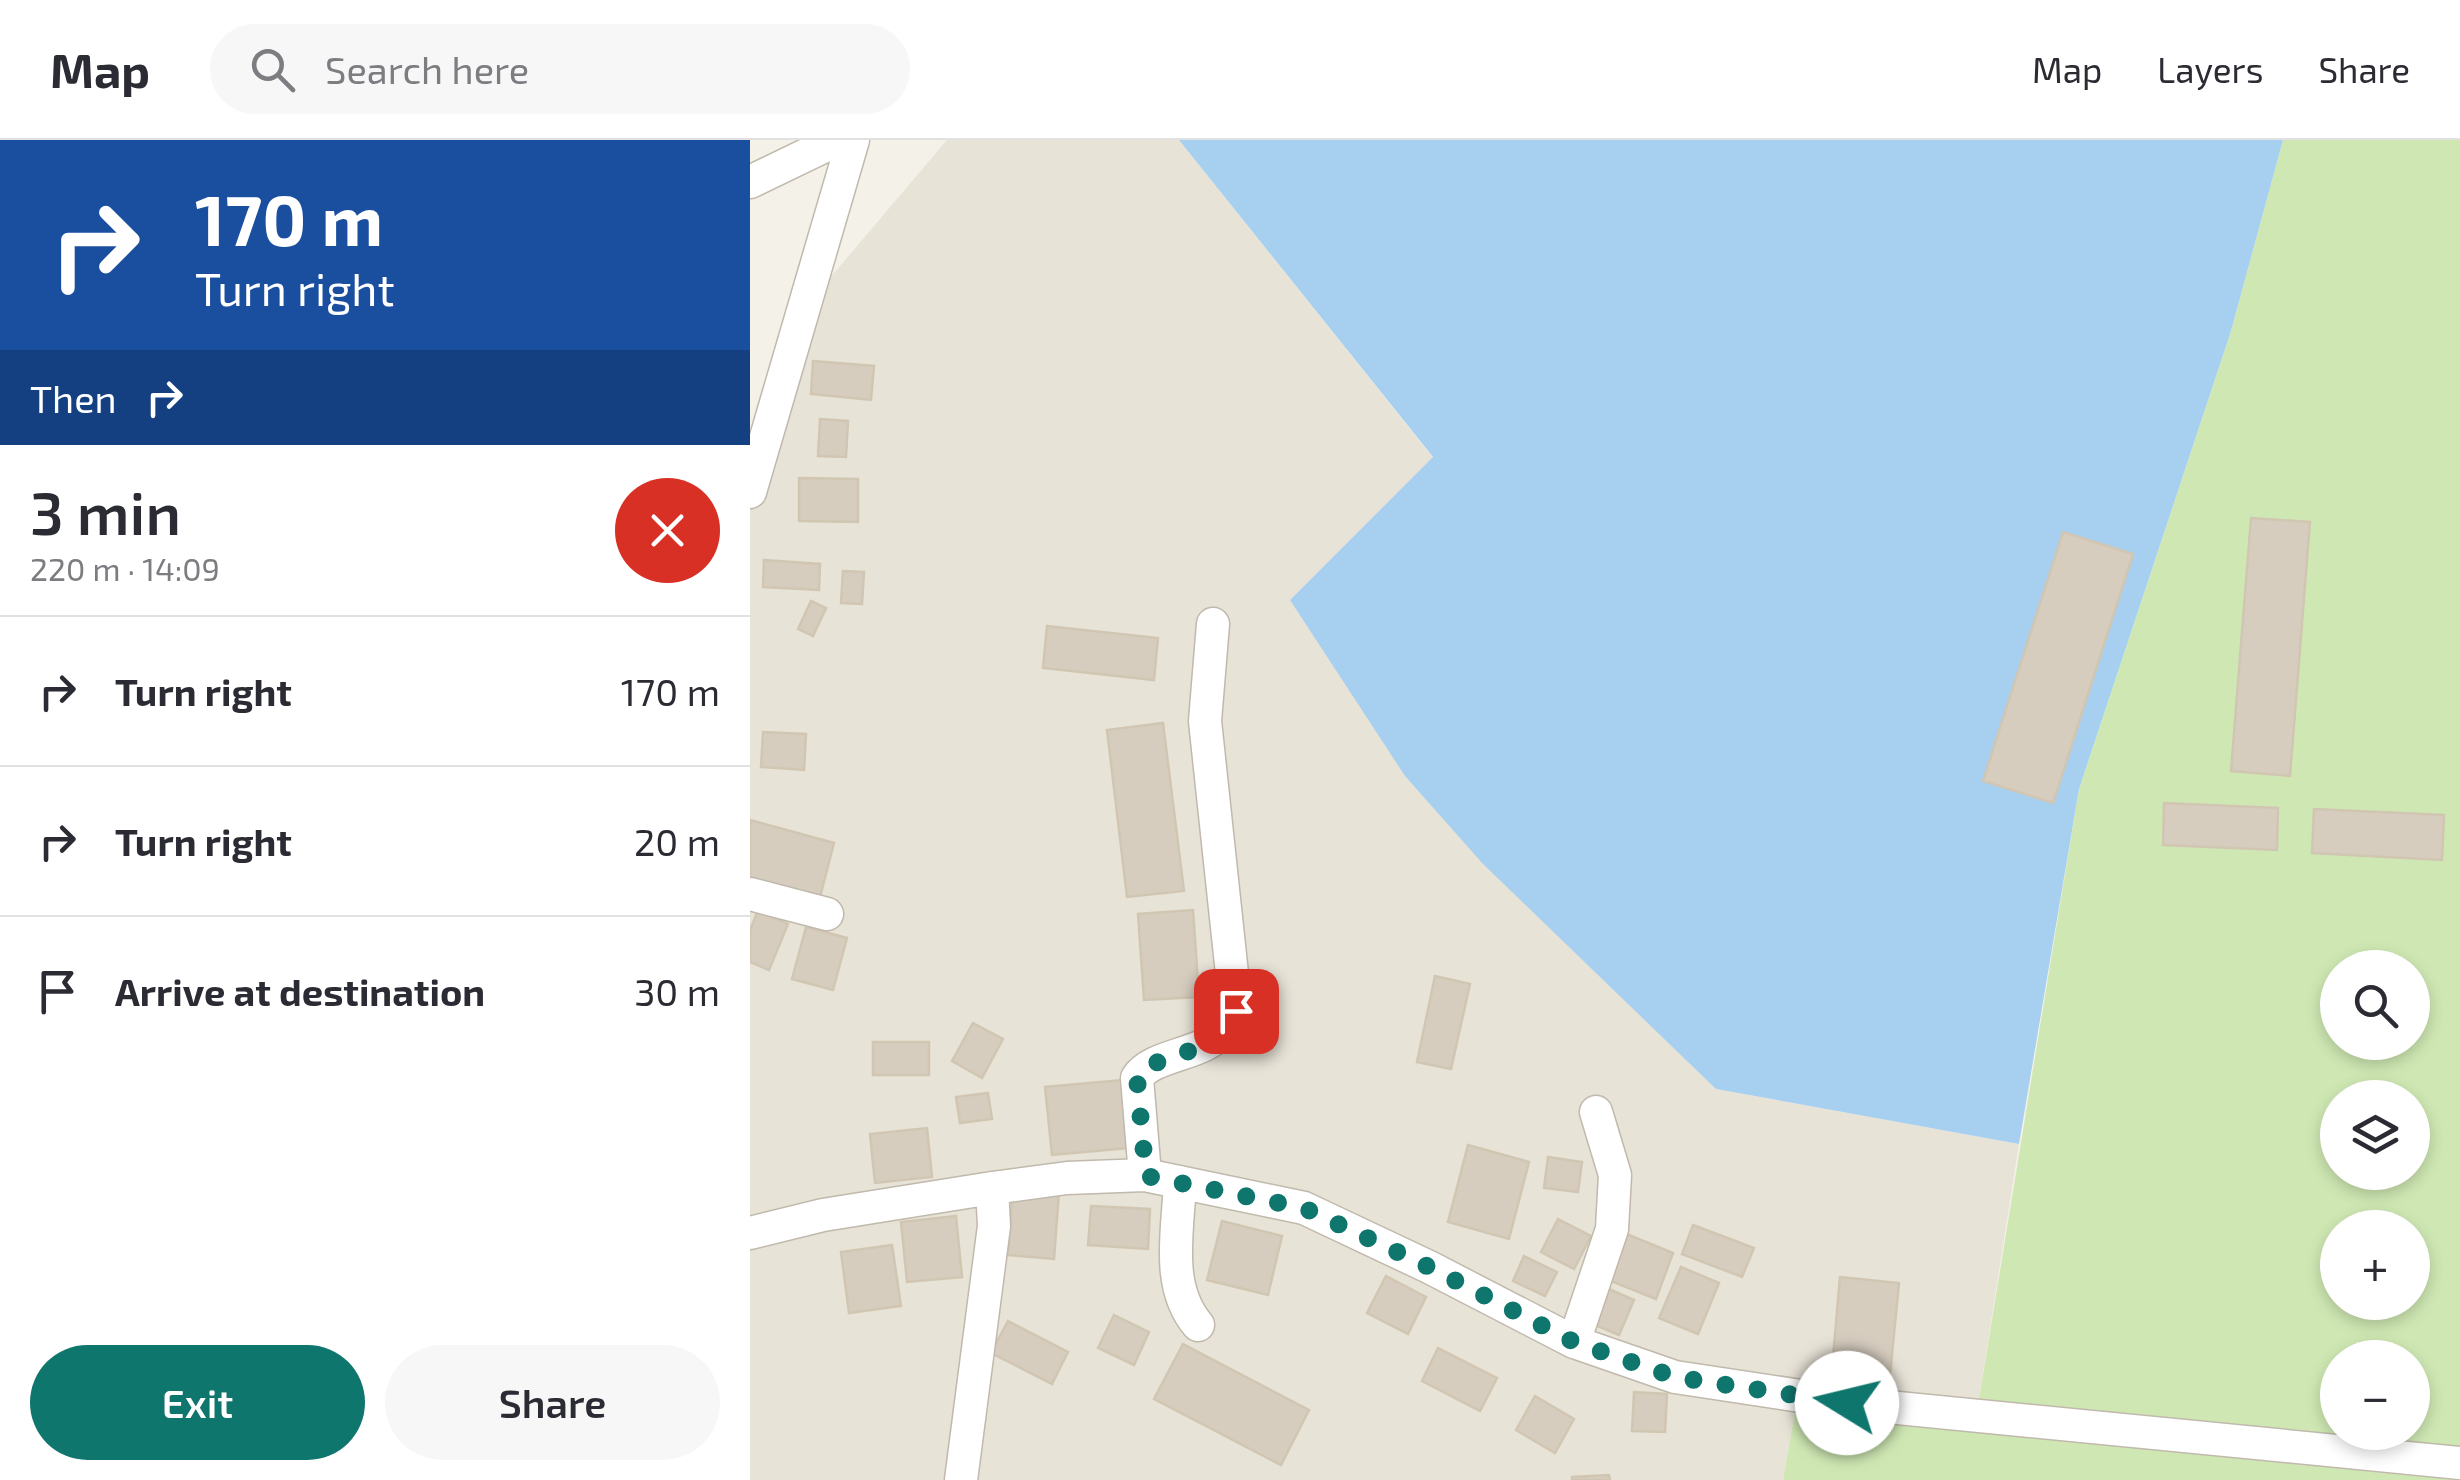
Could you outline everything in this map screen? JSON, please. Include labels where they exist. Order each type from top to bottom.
[{"type":"street","points":[[750,182],[837,140]]},
{"type":"street","points":[[750,492],[853,140]]},
{"type":"street","points":[[1146,1176],[1137,1078],[1144,1066],[1203,1046],[1221,1034],[1236,1011],[1205,721],[1212,624]]},
{"type":"street","points":[[750,894],[826,914]]},
{"type":"street","points":[[1574,1342],[1612,1229],[1615,1176],[1596,1112]]},
{"type":"street","points":[[750,1233],[822,1215],[992,1188],[1068,1178],[1146,1176],[1304,1208],[1574,1342],[1675,1377],[1847,1403],[2460,1464]]},
{"type":"street","points":[[1180,1182],[1176,1274],[1183,1308],[1198,1326]]},
{"type":"street","points":[[961,1480],[994,1226],[992,1188]]},
{"type":"shaded area","points":[[947,140],[1179,140],[1433,458],[1290,600],[1716,1089],[2019,1144],[1976,1417],[1795,1412],[1783,1480],[750,1480],[750,463],[784,332]]},
{"type":"green space","points":[[2283,140],[2460,140],[2460,1480],[1783,1480],[1795,1412],[1976,1417],[2079,789],[2231,331]]},
{"type":"water","points":[[1179,140],[2283,140],[2231,331],[2079,789],[2019,1144],[1716,1089],[1483,864],[1405,776],[1290,600],[1433,457]]},
{"type":"building","points":[[813,361],[874,366],[871,400],[811,394]]},
{"type":"building","points":[[820,419],[848,421],[846,457],[818,456]]},
{"type":"building","points":[[799,478],[858,479],[858,522],[799,521]]},
{"type":"building","points":[[2251,518],[2310,522],[2290,776],[2231,771]]},
{"type":"building","points":[[2063,532],[2133,554],[2053,803],[1983,781]]},
{"type":"building","points":[[764,560],[820,564],[819,590],[763,587]]},
{"type":"building","points":[[843,571],[864,572],[862,604],[841,603]]},
{"type":"building","points":[[811,601],[826,608],[813,636],[798,629]]},
{"type":"building","points":[[1047,626],[1158,638],[1154,680],[1043,668]]},
{"type":"building","points":[[1163,723],[1184,891],[1127,897],[1107,730]]},
{"type":"building","points":[[763,732],[806,734],[804,770],[761,767]]},
{"type":"building","points":[[2164,803],[2278,808],[2277,850],[2163,845]]},
{"type":"building","points":[[2314,809],[2444,815],[2442,860],[2312,853]]},
{"type":"building","points":[[750,820],[834,843],[819,901],[750,882]]},
{"type":"building","points":[[1193,910],[1199,997],[1144,1000],[1138,914]]},
{"type":"building","points":[[758,911],[788,924],[769,970],[750,962],[750,930]]},
{"type":"building","points":[[806,927],[847,938],[833,990],[792,979]]},
{"type":"building","points":[[1435,976],[1470,984],[1451,1069],[1417,1062]]},
{"type":"building","points":[[973,1023],[1003,1039],[982,1078],[952,1061]]},
{"type":"building","points":[[873,1042],[929,1042],[929,1075],[873,1075]]},
{"type":"building","points":[[1122,1080],[1128,1148],[1052,1155],[1045,1087]]},
{"type":"building","points":[[988,1093],[992,1119],[960,1123],[956,1097]]},
{"type":"building","points":[[927,1128],[932,1177],[875,1183],[870,1134]]},
{"type":"building","points":[[1468,1145],[1529,1162],[1509,1239],[1448,1222]]},
{"type":"building","points":[[1548,1157],[1582,1162],[1578,1192],[1544,1188]]},
{"type":"building","points":[[1013,1188],[1059,1192],[1054,1259],[1008,1255]]},
{"type":"building","points":[[1091,1206],[1150,1209],[1148,1249],[1088,1245]]},
{"type":"building","points":[[956,1216],[962,1277],[907,1282],[901,1222]]},
{"type":"building","points":[[1558,1219],[1591,1236],[1574,1269],[1541,1252]]},
{"type":"building","points":[[1222,1221],[1282,1236],[1268,1295],[1207,1280]]},
{"type":"building","points":[[1693,1225],[1754,1248],[1742,1277],[1682,1254]]},
{"type":"building","points":[[1624,1233],[1673,1253],[1656,1299],[1606,1279]]},
{"type":"building","points":[[892,1245],[901,1306],[849,1313],[841,1252]]},
{"type":"building","points":[[1524,1256],[1557,1272],[1545,1296],[1513,1281]]},
{"type":"building","points":[[1681,1267],[1719,1283],[1698,1334],[1659,1318]]},
{"type":"building","points":[[1386,1276],[1426,1297],[1408,1334],[1367,1313]]},
{"type":"building","points":[[1840,1277],[1899,1283],[1890,1375],[1832,1369]]},
{"type":"building","points":[[1602,1286],[1634,1300],[1619,1335],[1586,1321]]},
{"type":"building","points":[[1114,1315],[1149,1332],[1134,1365],[1098,1348]]},
{"type":"building","points":[[1008,1321],[1068,1352],[1052,1384],[991,1353]]},
{"type":"building","points":[[1183,1344],[1309,1410],[1281,1465],[1154,1399]]},
{"type":"building","points":[[1438,1348],[1497,1378],[1480,1411],[1422,1381]]},
{"type":"building","points":[[1634,1392],[1667,1394],[1665,1432],[1632,1431]]},
{"type":"building","points":[[1535,1396],[1574,1419],[1555,1453],[1516,1430]]},
{"type":"building","points":[[1609,1475],[1610,1480],[1572,1480],[1572,1477]]},
{"type":"route","points":[[1236,1011],[1221,1034],[1203,1046],[1144,1066],[1137,1078],[1146,1176],[1304,1208],[1574,1342],[1675,1377],[1847,1403]]}]
